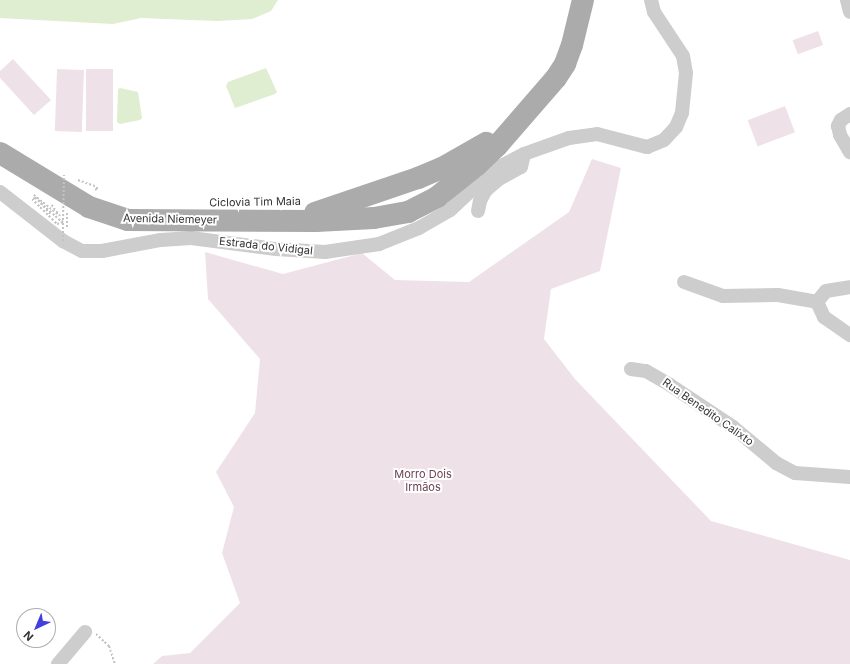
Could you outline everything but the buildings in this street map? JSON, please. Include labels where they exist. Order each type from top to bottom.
[{"type":"main road","name":"Avenida Niemeyer","points":[[0,153],[67,195],[107,215],[147,220],[284,220],[391,216],[422,206],[450,187],[497,146],[565,64],[584,0]]},
{"type":"main road","name":"Avenida Niemeyer","points":[[284,220],[362,199],[418,178],[469,154],[517,123]]},
{"type":"main road","points":[[391,216],[411,196],[418,178],[450,187]]},
{"type":"street","name":"Estrada do Vidigal","points":[[0,192],[63,241],[82,251],[102,251],[162,240],[191,238],[276,249],[325,252],[379,244],[419,228],[450,210],[493,170],[524,154],[569,138],[597,134],[647,147],[664,140],[676,127],[682,113],[686,73],[683,56],[654,12],[652,0]]},
{"type":"street","points":[[847,0],[850,12]]},
{"type":"street","points":[[850,114],[841,120],[838,126],[840,135],[850,152]]},
{"type":"street","points":[[478,211],[480,200],[485,191],[498,179],[521,167],[524,154]]},
{"type":"street","points":[[684,282],[723,296],[778,294],[817,302]]},
{"type":"street","points":[[817,302],[826,291],[850,287]]},
{"type":"street","points":[[817,302],[824,317],[850,335]]},
{"type":"street","name":"Rua Benedito Calixto","points":[[631,369],[646,371],[670,385],[733,427],[776,463],[795,474],[850,478]]},
{"type":"street","points":[[58,664],[85,632]]},
{"type":"path","points":[[61,223],[63,220],[64,175]]},
{"type":"path","points":[[61,178],[70,184]]},
{"type":"path","points":[[38,192],[60,216],[36,196],[34,198],[61,223]]},
{"type":"path","points":[[61,223],[57,224],[33,198],[63,223],[63,241]]},
{"type":"path","points":[[85,632],[90,631],[99,635],[109,646],[115,664]]},
{"type":"green space","points":[[818,31],[823,45],[798,54],[793,40]]},
{"type":"green space","points":[[13,59],[51,100],[34,115],[0,78],[0,71]]},
{"type":"green space","points":[[57,69],[84,70],[82,132],[55,131]]},
{"type":"green space","points":[[86,69],[113,69],[113,131],[86,131]]},
{"type":"green space","points":[[785,106],[795,132],[758,146],[748,120]]},
{"type":"green space","name":"Morro Dois Irmãos","points":[[592,159],[621,168],[600,271],[551,289],[544,339],[575,379],[711,521],[850,560],[850,664],[153,664],[162,656],[190,653],[240,603],[222,553],[234,507],[216,472],[255,413],[260,359],[208,299],[205,252],[283,274],[362,253],[395,280],[469,282],[569,212]]},
{"type":"shaded area","points":[[0,0],[278,0],[271,11],[252,19],[217,21],[141,18],[113,24],[0,18]]},
{"type":"shaded area","points":[[266,68],[277,92],[235,108],[226,86],[228,82]]},
{"type":"shaded area","points":[[120,88],[138,92],[142,118],[140,120],[120,124],[117,122],[118,89]]}]
